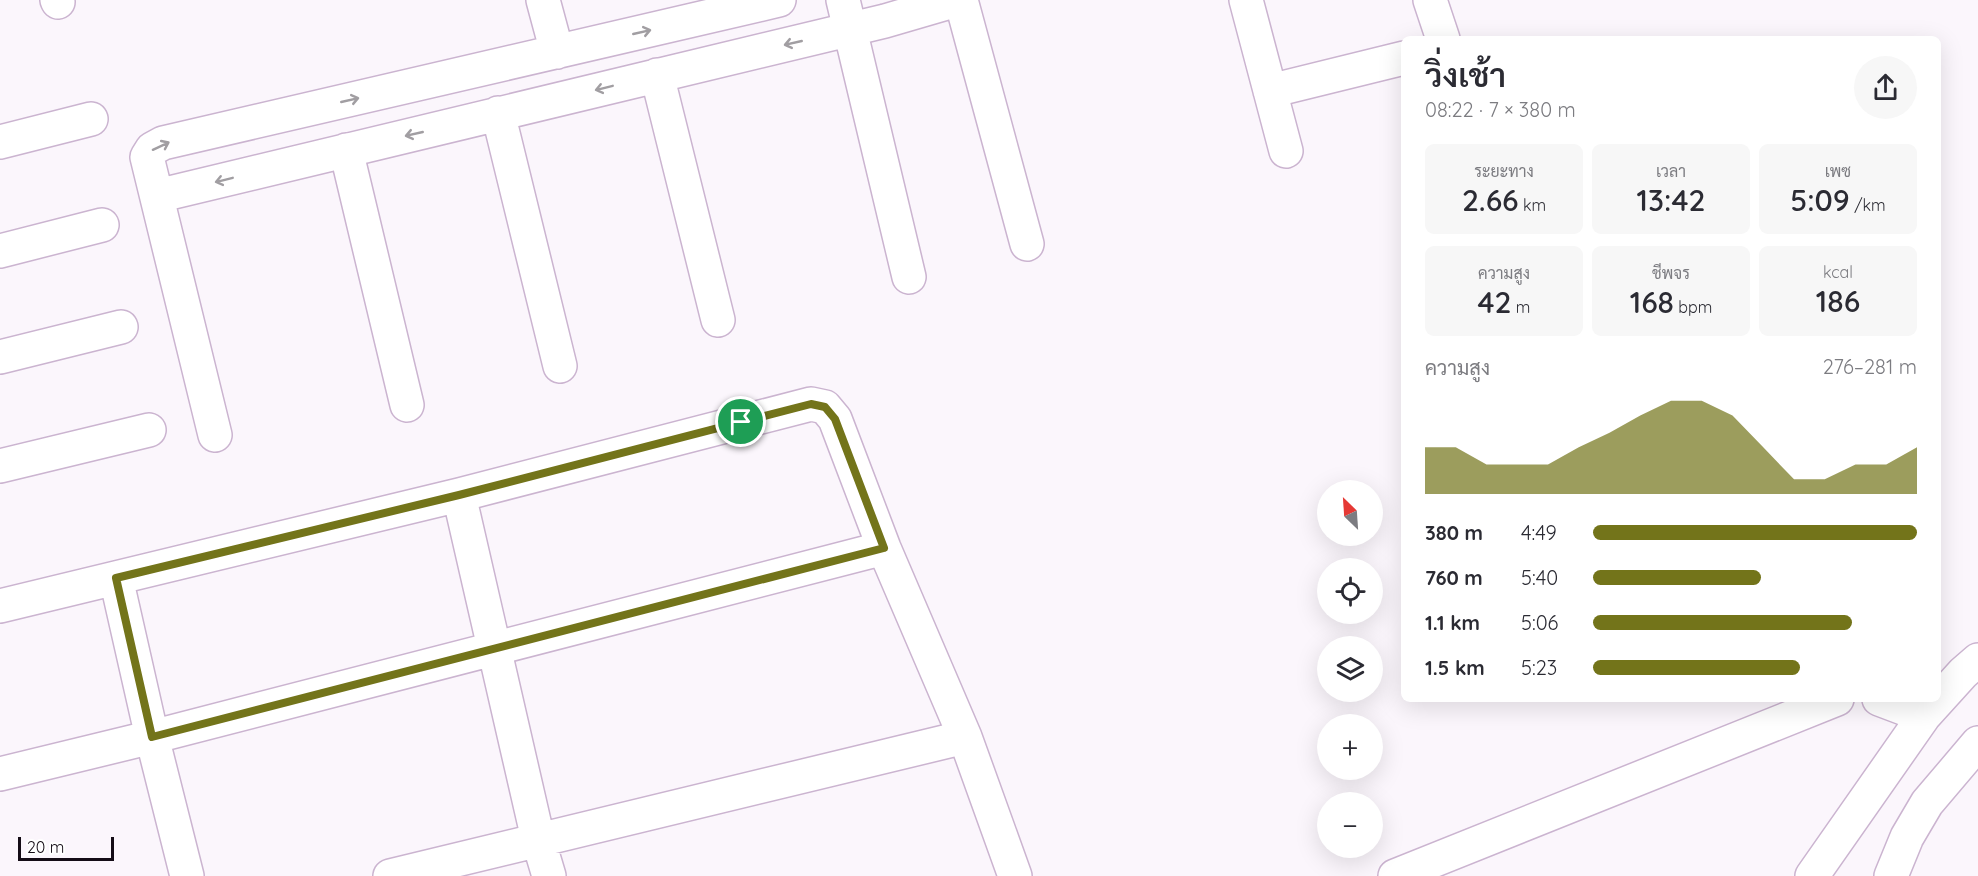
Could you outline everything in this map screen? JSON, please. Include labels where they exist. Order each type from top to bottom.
[{"type":"street","points":[[543,0],[557,52]]},
{"type":"street","points":[[215,435],[147,157],[152,149],[163,143],[779,0]]},
{"type":"street","points":[[157,196],[657,75],[847,14],[959,0],[1027,244]]},
{"type":"street","points":[[1246,0],[1286,151]]},
{"type":"street","points":[[1430,0],[1442,36]]},
{"type":"street","points":[[847,14],[909,277]]},
{"type":"street","points":[[1270,91],[1401,59]]},
{"type":"street","points":[[657,75],[718,320]]},
{"type":"street","points":[[498,114],[560,366]]},
{"type":"street","points":[[0,142],[91,119]]},
{"type":"street","points":[[346,150],[407,405]]},
{"type":"street","points":[[0,251],[102,225]]},
{"type":"street","points":[[0,357],[121,327]]},
{"type":"street","points":[[0,606],[459,495],[811,404],[825,407],[835,419],[884,548],[965,737],[1015,876]]},
{"type":"street","points":[[0,466],[149,430]]},
{"type":"street","points":[[459,495],[538,839],[549,876]]},
{"type":"street","points":[[0,774],[152,737],[884,548]]},
{"type":"street","points":[[116,578],[152,737],[187,876]]},
{"type":"street","points":[[1941,697],[1978,660]]},
{"type":"street","points":[[1395,876],[1830,702]]},
{"type":"street","points":[[1887,702],[1924,716]]},
{"type":"street","points":[[1812,876],[1924,716],[1937,702]]},
{"type":"street","points":[[390,876],[965,737]]},
{"type":"street","points":[[1891,876],[1907,837],[1927,802],[1978,742]]},
{"type":"route","points":[[811,404],[825,407],[835,419],[884,548],[152,737],[116,578],[459,495],[741,422],[811,404]]}]
